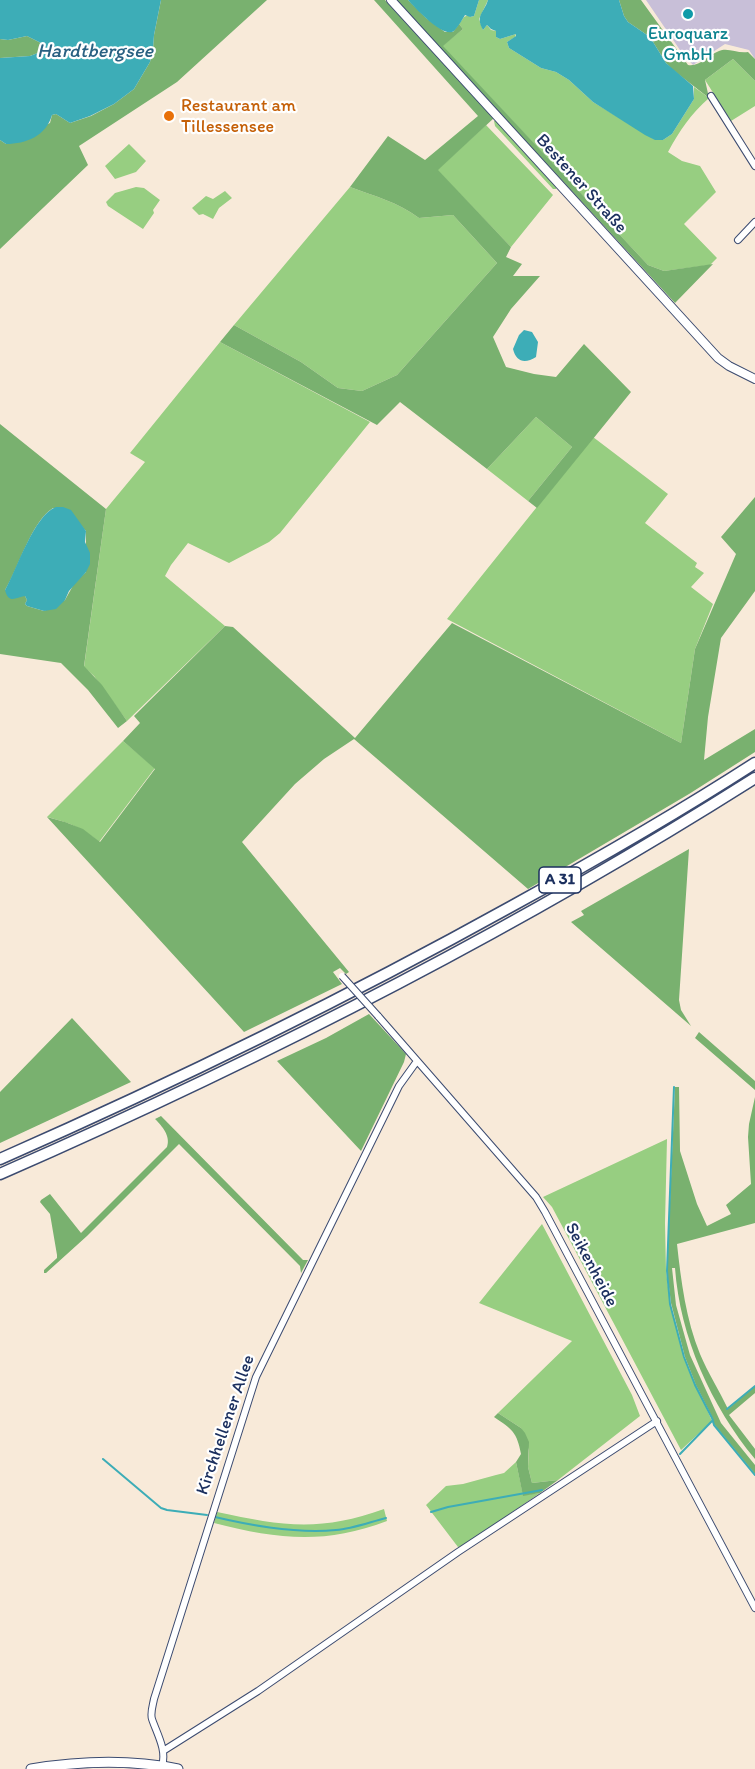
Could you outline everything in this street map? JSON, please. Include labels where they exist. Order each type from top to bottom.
[{"type":"highway","name":"A 31","points":[[0,1159],[251,1043],[406,965],[568,875],[755,764]]},
{"type":"highway","name":"A 31","points":[[0,1174],[257,1055],[413,976],[566,892],[755,778]]},
{"type":"main road","points":[[32,1769],[76,1763],[107,1762],[138,1763],[178,1769]]},
{"type":"street","name":"Bestener Straße","points":[[391,0],[718,358],[755,379]]},
{"type":"street","points":[[711,96],[755,166]]},
{"type":"street","points":[[738,240],[755,222]]},
{"type":"street","name":"Seikenheide","points":[[342,976],[536,1197],[755,1608]]},
{"type":"street","name":"Kirchhellener Allee","points":[[162,1766],[165,1758],[156,1726],[151,1717],[154,1699],[256,1377],[399,1086],[417,1061]]},
{"type":"street","points":[[163,1751],[258,1691],[458,1552],[657,1421]]},
{"type":"shaded area","name":"Euroquarz GmbH","points":[[646,0],[755,0],[755,59],[749,50],[725,44],[693,65],[682,53]]},
{"type":"green space","points":[[161,0],[267,0],[177,82],[79,146],[88,165],[0,249],[0,140],[6,144],[50,123],[52,115],[56,114],[70,123],[91,116],[114,104],[134,89],[150,62]]},
{"type":"green space","points":[[374,0],[385,0],[494,118],[438,170],[511,247],[506,257],[522,264],[513,276],[540,276],[511,309],[493,337],[506,367],[556,377],[584,344],[631,392],[537,508],[528,501],[572,447],[536,417],[487,469],[400,402],[377,425],[220,342],[234,325],[301,362],[338,388],[362,391],[397,375],[497,263],[453,215],[419,218],[394,204],[350,187],[388,136],[425,160],[478,116]]},
{"type":"green space","points":[[396,0],[408,0],[426,18],[445,32],[453,32],[459,24],[463,29],[443,46],[648,265],[664,271],[713,264],[675,303]]},
{"type":"green space","points":[[479,0],[488,0],[479,19],[483,30],[487,25],[491,30],[496,31],[496,37],[500,39],[516,34],[507,42],[509,48],[541,68],[556,72],[569,80],[593,102],[654,139],[663,140],[672,134],[694,99],[694,87],[709,98],[686,123],[668,152],[682,161],[700,166],[716,192],[684,224],[717,258],[710,265],[664,271],[648,265],[442,46],[463,29],[459,24],[464,17],[474,16]]},
{"type":"green space","points":[[619,0],[641,0],[688,65],[696,64],[722,50],[748,52],[755,59],[755,81],[733,59],[705,80],[709,98],[673,70],[650,37],[628,22]]},
{"type":"green space","points":[[27,36],[41,43],[43,51],[30,56],[0,58],[0,39],[8,40]]},
{"type":"green space","points":[[733,59],[755,81],[755,106],[731,121],[705,80]]},
{"type":"green space","points":[[494,121],[557,187],[556,189],[553,189],[495,126]]},
{"type":"green space","points":[[486,125],[553,195],[511,247],[437,170]]},
{"type":"green space","points":[[129,144],[146,161],[136,172],[115,179],[105,166]]},
{"type":"green space","points":[[136,187],[144,188],[160,200],[143,229],[108,206],[106,202],[115,193]]},
{"type":"green space","points":[[350,187],[394,204],[419,218],[453,215],[497,263],[397,375],[362,391],[338,388],[301,362],[234,325]]},
{"type":"green space","points":[[225,191],[232,198],[219,208],[213,219],[203,214],[199,215],[192,208],[206,196],[213,199]]},
{"type":"green space","points":[[220,342],[370,422],[280,533],[269,542],[229,563],[188,543],[165,576],[225,626],[127,721],[94,676],[84,667],[106,509],[145,462],[130,453]]},
{"type":"green space","points":[[536,417],[572,447],[528,501],[487,469]]},
{"type":"green space","points":[[0,424],[106,509],[84,666],[102,685],[127,721],[118,728],[88,690],[61,663],[0,654]],"holes":[[[53,508],[78,522],[86,531],[86,572],[75,582],[65,600],[44,611],[27,606],[25,596],[5,590],[32,534],[45,515]]]},
{"type":"green space","points":[[593,437],[668,494],[645,523],[697,563],[695,567],[704,573],[691,587],[713,604],[695,649],[681,743],[447,619]]},
{"type":"green space","points":[[755,497],[755,591],[721,638],[708,717],[704,760],[755,729],[755,752],[689,794],[528,889],[354,739],[324,759],[295,784],[242,842],[349,972],[346,974],[340,968],[333,972],[342,984],[244,1032],[47,817],[83,829],[100,842],[155,769],[123,741],[140,723],[134,716],[225,626],[233,627],[355,738],[452,623],[681,743],[695,649],[736,554],[721,537]]},
{"type":"green space","points":[[123,741],[155,768],[99,842],[75,826],[47,817]]},
{"type":"green space","points":[[689,849],[679,1000],[681,1010],[691,1026],[571,922],[584,915],[581,911]]},
{"type":"green space","points":[[369,1014],[406,1054],[361,1151],[277,1061],[326,1038]]},
{"type":"green space","points":[[72,1018],[131,1082],[0,1143],[0,1092]]},
{"type":"green space","points":[[699,1032],[755,1081],[755,1090],[695,1038]]},
{"type":"green space","points":[[675,1087],[679,1087],[680,1151],[697,1204],[707,1226],[731,1214],[726,1205],[751,1184],[748,1137],[755,1097],[755,1223],[677,1244],[685,1300],[695,1341],[728,1409],[755,1386],[755,1393],[729,1415],[755,1449],[755,1459],[725,1416],[700,1369],[683,1320],[675,1268],[672,1268],[676,1305],[690,1355],[721,1423],[755,1465],[755,1474],[714,1424],[685,1357],[671,1303],[667,1271]]},
{"type":"green space","points":[[161,1116],[303,1260],[308,1260],[301,1273],[300,1266],[179,1144],[87,1236],[44,1273],[57,1255],[50,1214],[40,1202],[41,1200],[50,1194],[81,1233],[167,1147],[167,1135],[155,1119]]},
{"type":"green space","points":[[667,1139],[665,1223],[666,1271],[670,1304],[684,1357],[712,1421],[681,1450],[552,1207],[543,1197]]},
{"type":"green space","points":[[542,1224],[632,1395],[640,1416],[558,1480],[532,1483],[528,1467],[529,1450],[521,1428],[498,1413],[572,1341],[479,1303]]},
{"type":"green space","points":[[498,1413],[525,1433],[529,1442],[528,1467],[532,1483],[558,1480],[540,1493],[523,1496],[516,1462],[521,1454],[518,1441],[513,1432],[494,1417]]},
{"type":"green space","points":[[516,1462],[523,1495],[540,1493],[463,1546],[458,1547],[426,1505],[446,1486],[504,1473]]},
{"type":"green space","points":[[384,1509],[387,1521],[342,1534],[321,1536],[280,1536],[214,1523],[217,1512],[261,1521],[320,1524]]},
{"type":"water","name":"Hardtbergsee","points":[[0,0],[161,0],[150,62],[134,89],[114,104],[70,123],[56,114],[52,115],[45,128],[34,137],[6,144],[0,140],[0,58],[30,56],[43,51],[41,43],[27,36],[8,40],[0,39]]},
{"type":"water","points":[[408,0],[479,0],[474,16],[465,15],[454,31],[449,32],[430,22]]},
{"type":"water","points":[[488,0],[619,0],[628,22],[650,37],[666,63],[693,86],[694,99],[672,134],[663,140],[655,140],[593,102],[569,80],[556,72],[541,68],[509,48],[507,42],[516,34],[500,39],[496,37],[496,31],[487,25],[483,30],[480,17]]},
{"type":"water","points":[[524,330],[532,332],[538,342],[536,357],[528,361],[516,357],[513,349],[519,335]]},
{"type":"water","points":[[56,507],[71,510],[86,531],[85,542],[90,553],[90,564],[69,591],[65,600],[56,609],[44,611],[27,606],[25,596],[11,599],[5,590],[33,531],[40,520]]},
{"type":"waterway","points":[[674,1087],[667,1271],[670,1304],[684,1357],[714,1425],[755,1475]]},
{"type":"waterway","points":[[727,1409],[755,1386]]},
{"type":"waterway","points":[[680,1454],[713,1420]]},
{"type":"waterway","points":[[103,1459],[161,1508],[207,1515]]},
{"type":"waterway","points":[[431,1512],[542,1490]]},
{"type":"waterway","points":[[215,1517],[259,1526],[306,1531],[355,1527],[386,1518]]},
{"type":"place","name":"Euroquarz GmbH","points":[[688,14]]},
{"type":"place","name":"Restaurant am Tillessensee","points":[[169,116]]}]
